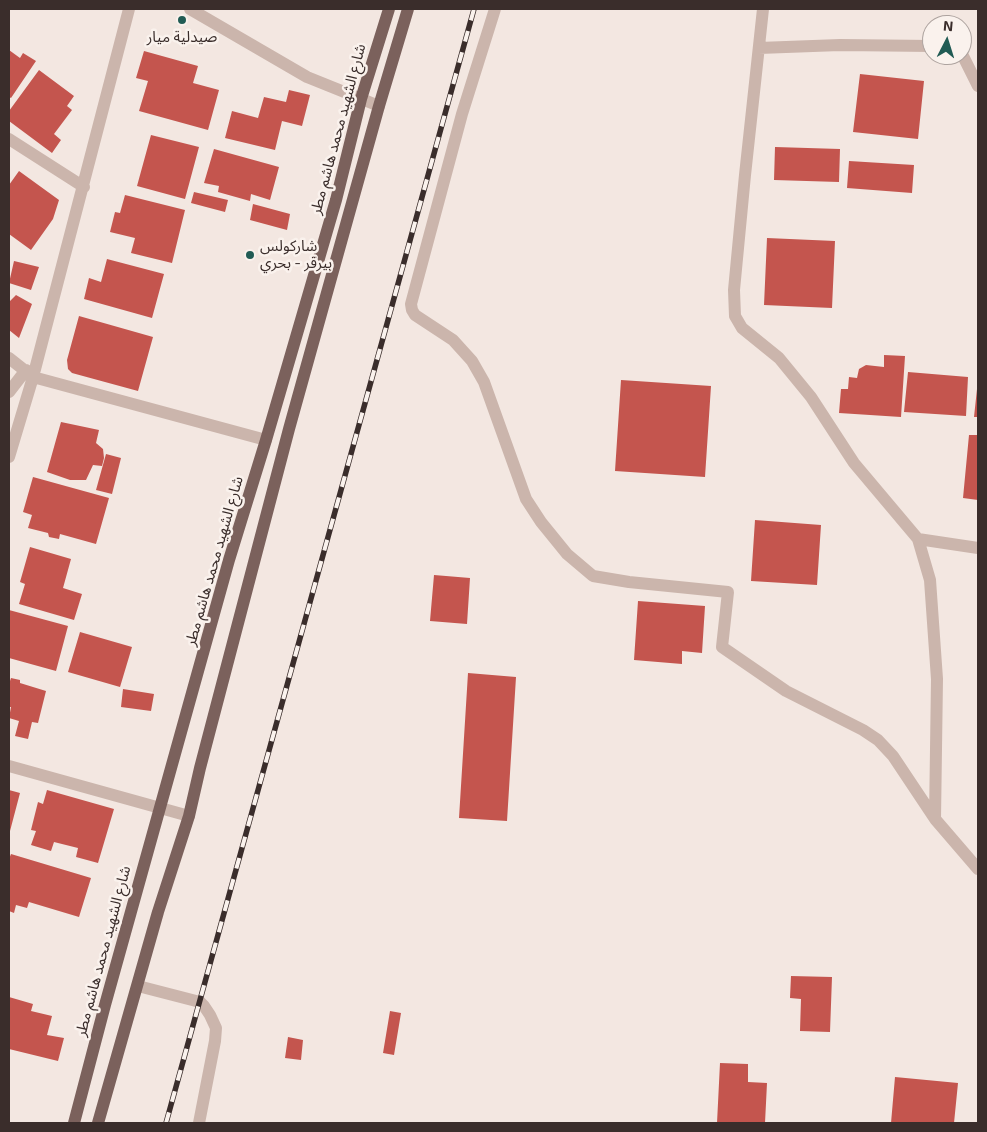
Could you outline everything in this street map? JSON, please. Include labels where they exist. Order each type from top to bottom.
[{"type":"main road","name":"شارع الشهيد محمد هاشم مطر","points":[[74,1123],[104,1005],[229,560],[336,200],[361,98],[389,9]]},
{"type":"main road","points":[[98,1123],[158,912],[189,816],[289,429],[408,9]]},
{"type":"street","points":[[9,457],[30,374],[84,187],[129,9]]},
{"type":"street","points":[[190,9],[307,77],[379,106]]},
{"type":"street","points":[[494,9],[462,114],[411,304],[412,310],[415,315],[453,340],[472,360],[484,382],[526,498],[541,522],[567,554],[593,576],[628,582],[728,592],[722,648],[786,691],[863,730],[878,740],[893,756],[935,819],[978,869]]},
{"type":"street","points":[[763,9],[734,290],[735,316],[742,328],[779,358],[811,398],[854,463],[918,539],[930,580],[937,679],[935,819]]},
{"type":"street","points":[[759,48],[840,45],[922,46]]},
{"type":"street","points":[[968,65],[978,86]]},
{"type":"street","points":[[9,138],[84,187]]},
{"type":"street","points":[[9,358],[30,374],[266,440]]},
{"type":"street","points":[[9,392],[30,374]]},
{"type":"street","points":[[918,539],[978,548]]},
{"type":"street","points":[[9,766],[189,816]]},
{"type":"street","points":[[138,986],[200,1002],[210,1015],[216,1028],[199,1123]]},
{"type":"building","points":[[9,50],[20,58],[23,53],[36,61],[11,98],[9,97]]},
{"type":"building","points":[[144,51],[198,66],[193,83],[219,90],[208,130],[139,111],[148,81],[136,78]]},
{"type":"building","points":[[39,70],[74,96],[67,106],[72,110],[54,134],[61,140],[52,153],[9,121],[9,111]]},
{"type":"building","points":[[860,74],[924,81],[918,139],[853,132]]},
{"type":"building","points":[[289,90],[310,95],[302,126],[282,121],[275,150],[225,138],[232,111],[258,118],[264,97],[286,102]]},
{"type":"building","points":[[151,135],[199,147],[185,199],[137,186]]},
{"type":"building","points":[[775,147],[840,149],[839,182],[774,180]]},
{"type":"building","points":[[214,149],[279,167],[270,200],[251,194],[250,201],[218,192],[219,186],[204,183]]},
{"type":"building","points":[[849,161],[914,165],[912,193],[847,188]]},
{"type":"building","points":[[19,171],[59,200],[53,219],[31,250],[9,234],[9,185]]},
{"type":"building","points":[[194,192],[228,200],[225,212],[191,203]]},
{"type":"building","points":[[125,195],[185,210],[172,263],[131,253],[135,238],[110,232],[115,212],[120,213]]},
{"type":"building","points":[[253,204],[290,214],[287,230],[250,220]]},
{"type":"building","points":[[767,238],[835,241],[832,308],[764,305]]},
{"type":"building","points":[[107,259],[164,274],[152,318],[84,299],[89,278],[101,282]]},
{"type":"building","points":[[14,261],[39,267],[31,290],[9,283]]},
{"type":"building","points":[[16,295],[32,304],[19,338],[9,330],[9,300]]},
{"type":"building","points":[[79,316],[153,337],[138,391],[72,373],[68,369],[67,360]]},
{"type":"building","points":[[884,355],[905,356],[901,417],[839,413],[841,389],[848,389],[849,377],[857,378],[859,369],[866,365],[884,367]]},
{"type":"building","points":[[908,372],[968,377],[966,416],[904,412]]},
{"type":"building","points":[[621,380],[711,386],[705,477],[615,471]]},
{"type":"building","points":[[977,389],[978,417],[974,417]]},
{"type":"building","points":[[61,422],[99,430],[96,443],[103,449],[104,458],[102,466],[93,465],[86,480],[70,480],[47,472]]},
{"type":"building","points":[[969,435],[978,435],[978,500],[963,498]]},
{"type":"building","points":[[106,454],[121,458],[112,494],[96,490]]},
{"type":"building","points":[[33,477],[109,498],[96,544],[60,534],[59,539],[49,537],[48,533],[28,528],[32,515],[23,512]]},
{"type":"building","points":[[755,520],[821,525],[817,585],[751,581]]},
{"type":"building","points":[[30,547],[71,559],[63,588],[82,594],[74,620],[19,604],[25,584],[20,582]]},
{"type":"building","points":[[434,575],[470,578],[467,624],[430,621]]},
{"type":"building","points":[[638,601],[705,606],[702,653],[682,651],[682,664],[634,660]]},
{"type":"building","points":[[9,610],[68,626],[56,671],[9,658]]},
{"type":"building","points":[[80,632],[132,647],[120,687],[68,672]]},
{"type":"building","points":[[468,673],[516,677],[507,821],[459,818]]},
{"type":"building","points":[[11,678],[20,680],[20,683],[46,691],[38,723],[32,722],[28,739],[15,736],[19,721],[9,718],[11,707],[9,707],[9,681]]},
{"type":"building","points":[[123,689],[154,694],[151,711],[121,707]]},
{"type":"building","points":[[9,790],[20,793],[10,831],[9,831]]},
{"type":"building","points":[[47,790],[114,809],[98,863],[76,857],[78,848],[54,842],[51,851],[31,845],[36,831],[31,830],[38,802],[43,804]]},
{"type":"building","points":[[11,854],[91,878],[79,917],[29,902],[27,908],[16,905],[14,913],[9,911],[9,859]]},
{"type":"building","points":[[791,976],[832,977],[830,1032],[800,1031],[801,999],[790,998]]},
{"type":"building","points":[[9,997],[33,1004],[31,1011],[52,1016],[47,1035],[64,1038],[58,1061],[9,1049]]},
{"type":"building","points":[[390,1011],[401,1013],[394,1055],[383,1053]]},
{"type":"building","points":[[288,1037],[303,1040],[301,1060],[285,1058]]},
{"type":"building","points":[[720,1063],[748,1064],[748,1082],[767,1083],[765,1123],[717,1123]]},
{"type":"building","points":[[895,1077],[958,1083],[954,1123],[891,1123]]},
{"type":"railway","points":[[166,1123],[474,9]]},
{"type":"place","name":"صيدلية ميار","points":[[182,20]]},
{"type":"place","name":"شاركولس بيرقر - بحري","points":[[250,255]]}]
